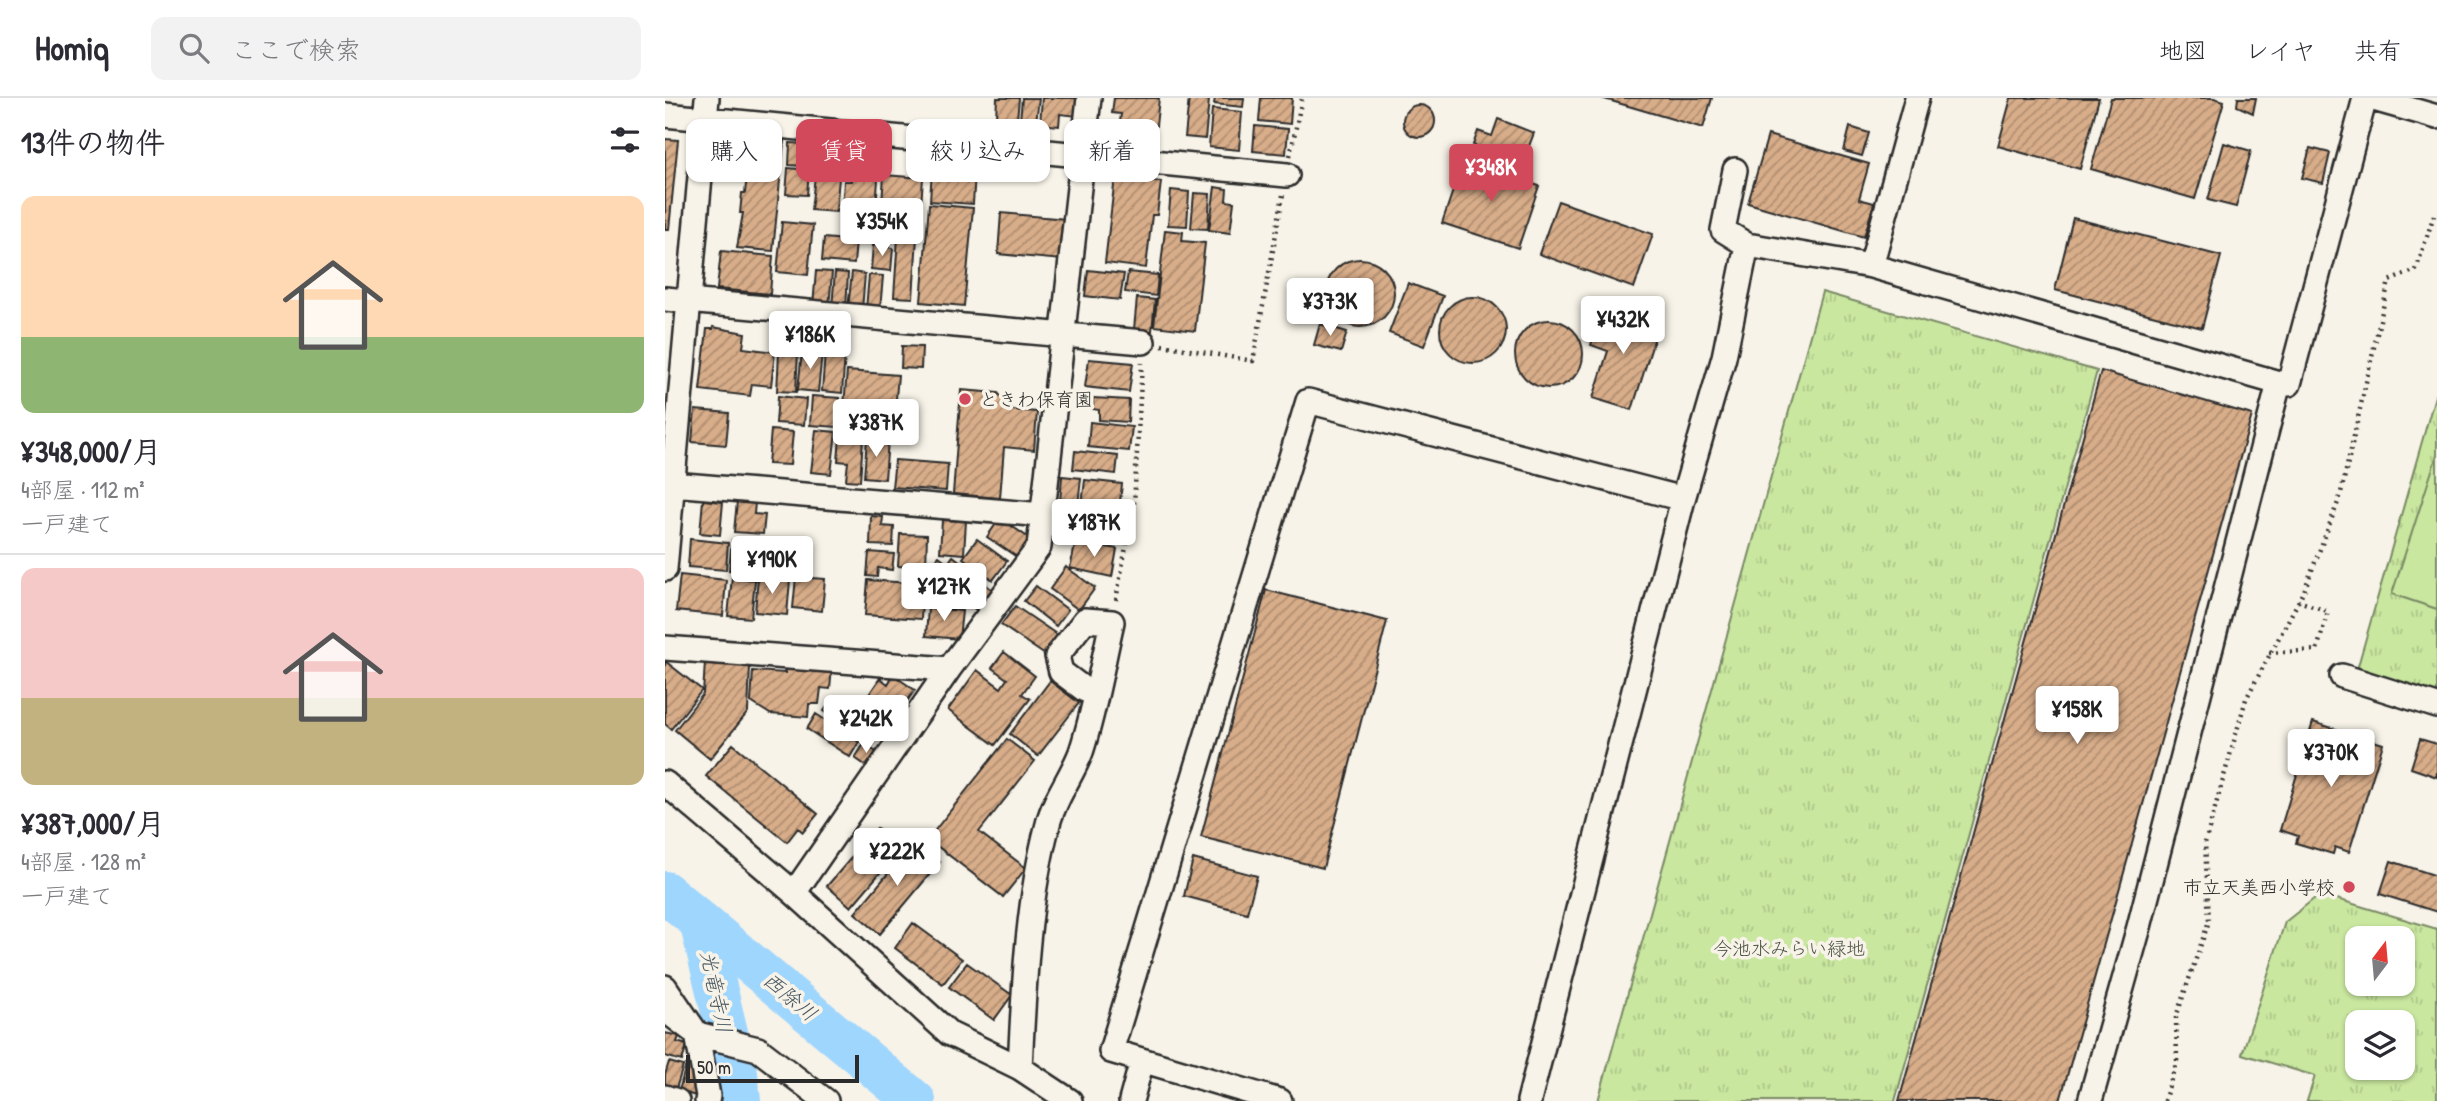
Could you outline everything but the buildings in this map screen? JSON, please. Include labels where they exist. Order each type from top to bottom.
[{"type":"street","points":[[1087,119],[1089,98]]},
{"type":"street","points":[[1871,266],[1917,98]]},
{"type":"street","points":[[1735,170],[1723,230],[1747,245],[1871,266],[2289,384],[2368,98],[2437,117]]},
{"type":"street","points":[[665,569],[672,484],[676,300],[706,109]]},
{"type":"street","points":[[665,115],[706,109],[1064,152]]},
{"type":"street","points":[[1160,162],[1287,176]]},
{"type":"street","points":[[794,893],[949,669],[1039,547],[1080,182]]},
{"type":"street","points":[[1529,1101],[1683,499],[1724,357],[1747,245]]},
{"type":"street","points":[[676,300],[1143,342]]},
{"type":"street","points":[[2090,1101],[2139,927],[2279,383]]},
{"type":"street","points":[[1280,1101],[1111,1051],[1308,401],[1683,499]]},
{"type":"street","points":[[672,484],[1043,515]]},
{"type":"street","points":[[1020,1068],[1024,992],[1033,907],[1048,822],[1080,752],[1096,692],[1112,622],[1086,620],[1057,656],[1061,672],[1085,690],[1096,692]]},
{"type":"street","points":[[665,648],[949,669]]},
{"type":"street","points":[[2342,676],[2437,706]]},
{"type":"street","points":[[665,783],[794,893],[950,1034],[1020,1068],[1070,1101]]},
{"type":"street","points":[[665,987],[697,1034],[707,1101]]},
{"type":"street","points":[[665,1010],[697,1034],[758,1049],[795,1091],[825,1101]]},
{"type":"street","points":[[1131,1101],[1142,1061]]},
{"type":"street","points":[[665,1097],[677,1101]]},
{"type":"path","points":[[1112,622],[1134,504],[1143,342],[1253,361],[1302,98]]},
{"type":"path","points":[[2164,1101],[2177,1061],[2176,1017],[2209,920],[2205,843],[2246,699],[2298,601],[2340,497],[2389,281],[2416,270],[2434,215],[2437,215]]},
{"type":"path","points":[[2269,653],[2317,650],[2328,611],[2298,601]]},
{"type":"green space","name":"今池水みらい緑地","points":[[1822,292],[2097,371],[1895,1101],[1598,1101]]},
{"type":"green space","points":[[2437,389],[2437,699],[2356,673]]},
{"type":"green space","points":[[2437,455],[2437,609],[2392,594]]},
{"type":"green space","points":[[2320,894],[2437,929],[2437,1101],[2307,1101],[2315,1076],[2242,1054],[2285,922]]},
{"type":"waterway","name":"西除川","points":[[665,892],[915,1101]]},
{"type":"waterway","name":"光竜寺川","points":[[701,925],[737,1074],[740,1101]]},
{"type":"place","name":"ときわ保育園","points":[[965,399]]},
{"type":"place","name":"市立天美西小学校","points":[[2349,887]]}]
